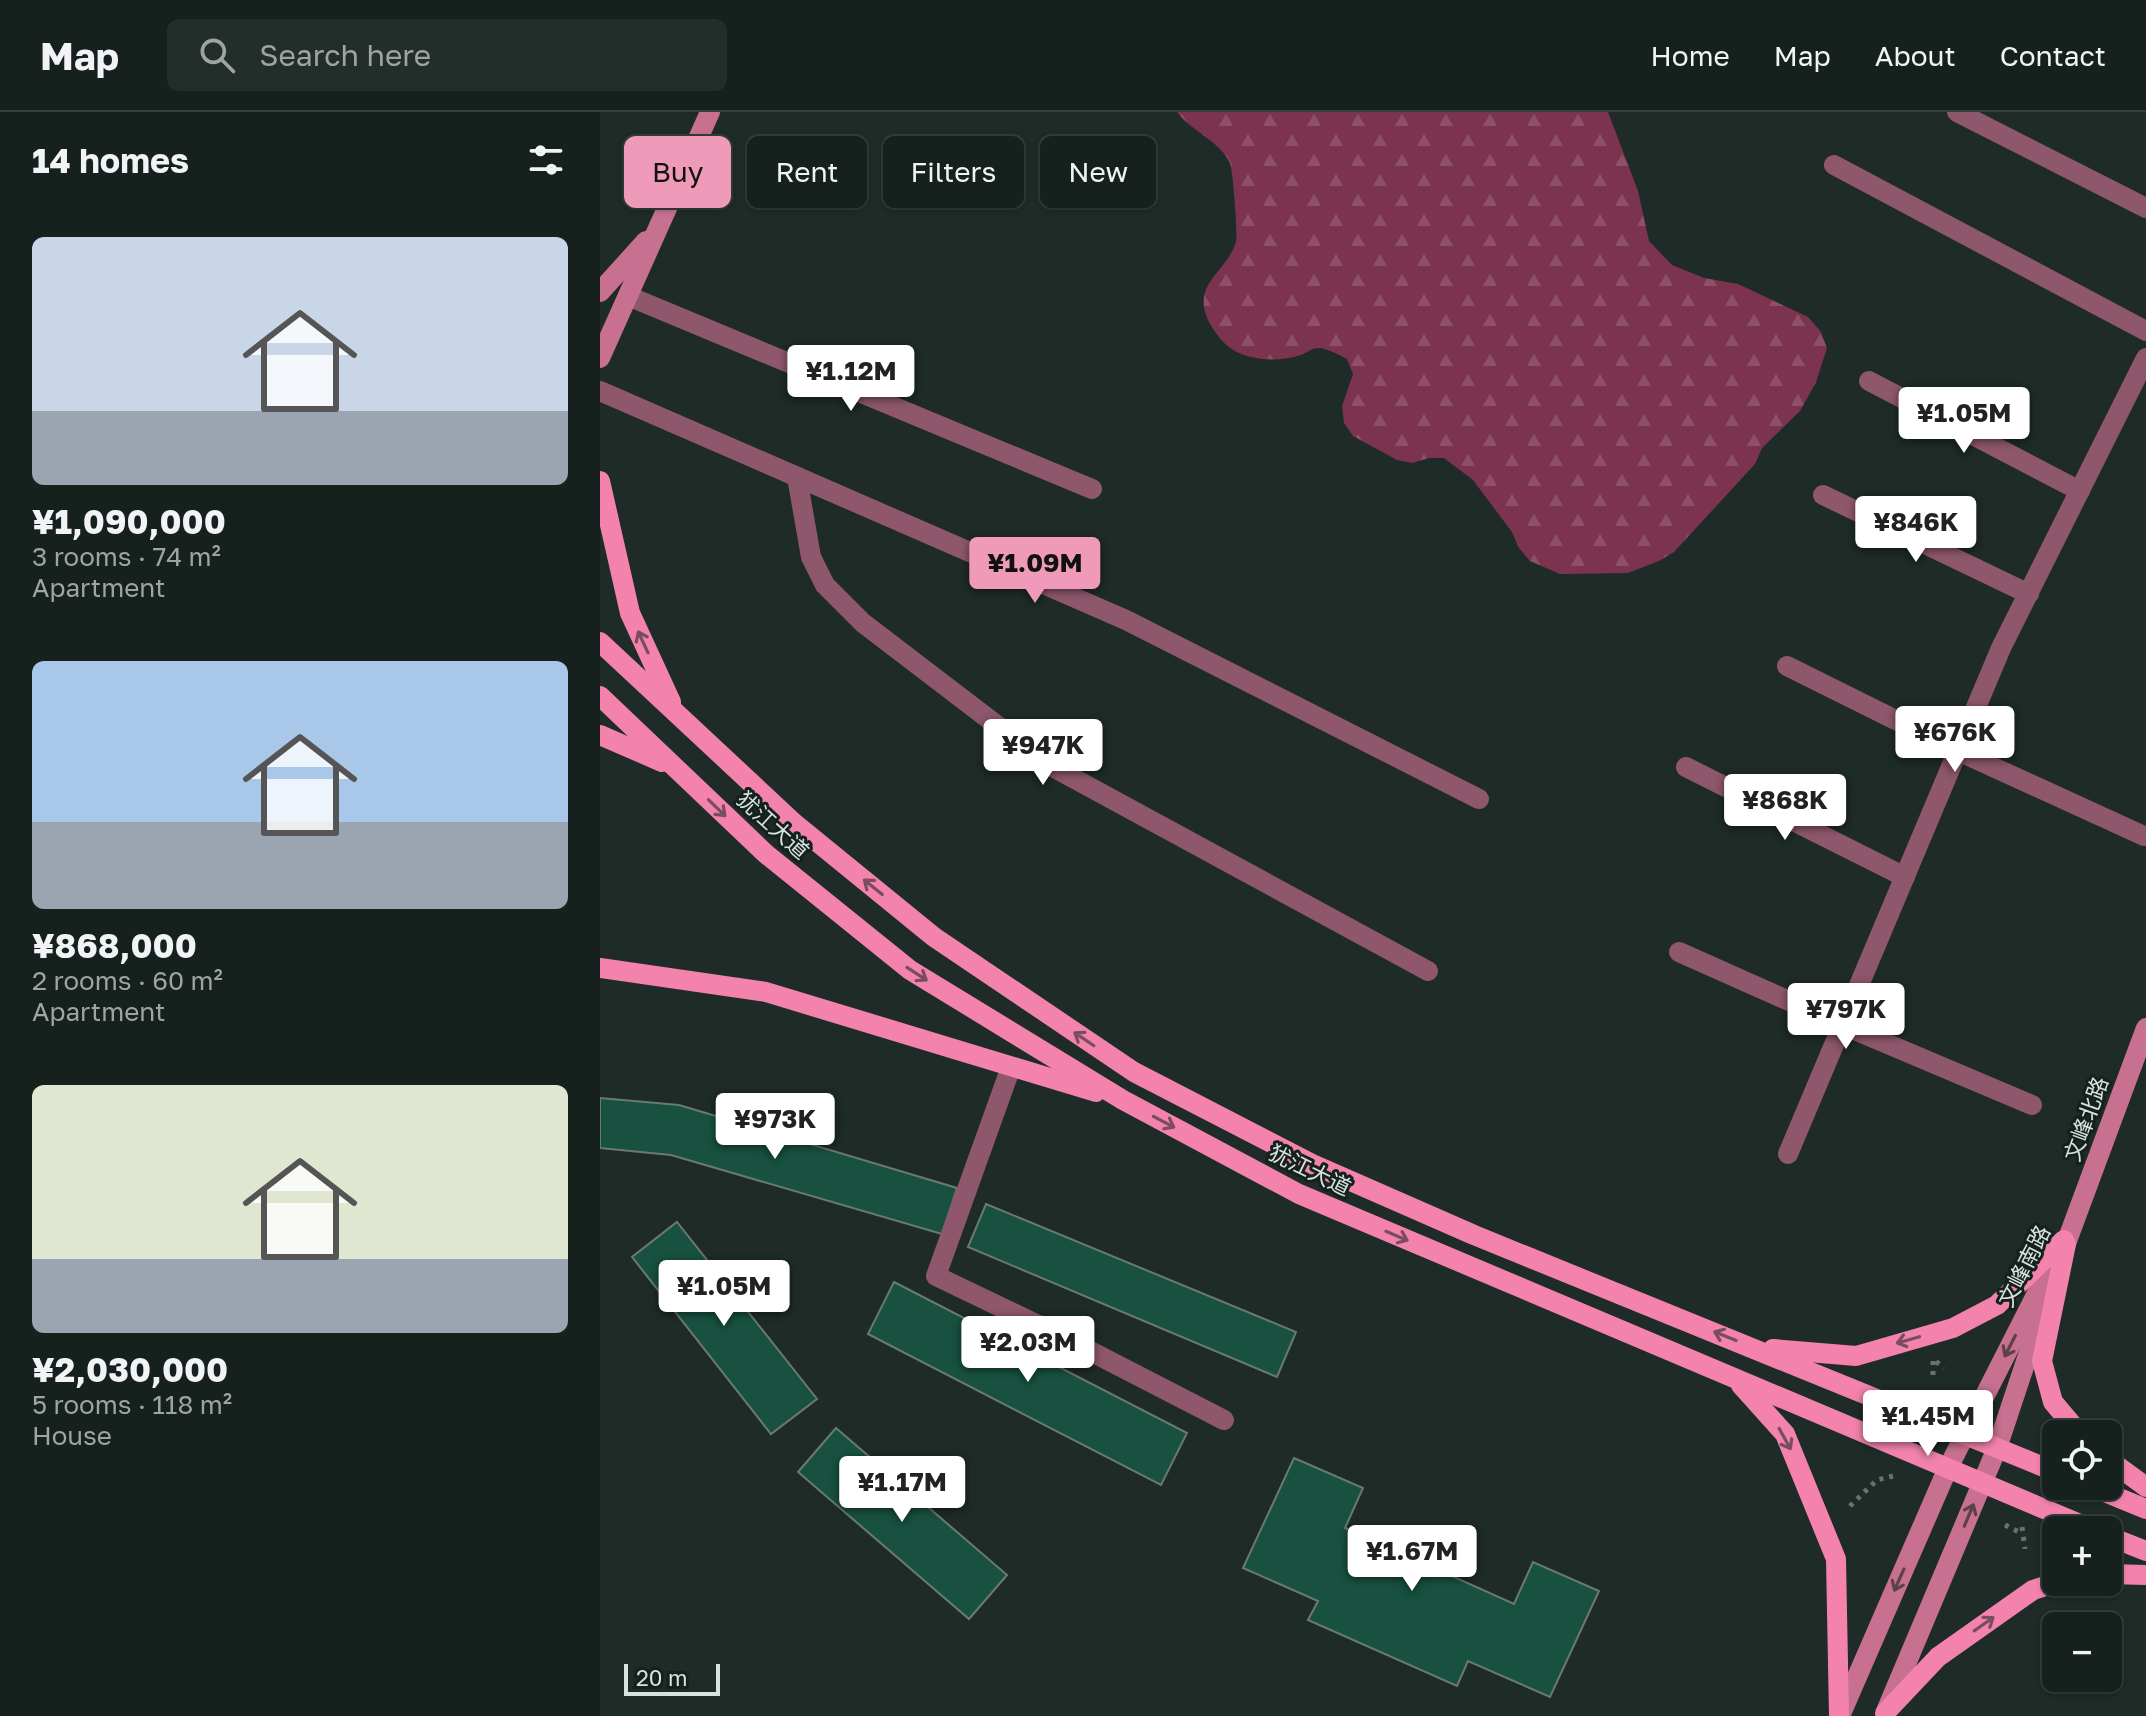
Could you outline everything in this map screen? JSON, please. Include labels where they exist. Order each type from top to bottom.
[{"type":"main road","points":[[600,358],[710,112]]},
{"type":"main road","points":[[600,292],[659,226]]},
{"type":"main road","points":[[600,481],[630,613],[676,713]]},
{"type":"main road","name":"犹江大道","points":[[600,642],[794,823],[934,937],[1134,1072],[1312,1164],[1474,1235],[2042,1466]]},
{"type":"main road","name":"犹江大道","points":[[600,696],[766,854],[910,970],[1123,1100],[1299,1194],[2059,1516]]},
{"type":"main road","points":[[600,735],[675,768]]},
{"type":"main road","points":[[600,968],[766,992],[1123,1100]]},
{"type":"main road","name":"文峰北路","points":[[2067,1237],[2146,1028]]},
{"type":"main road","points":[[1753,1347],[1856,1356],[1953,1328],[1997,1305],[2067,1237]]},
{"type":"main road","points":[[2067,1237],[2042,1361],[2053,1402],[2068,1420]]},
{"type":"main road","name":"文峰南路","points":[[1839,1716],[1964,1434],[2067,1237]]},
{"type":"main road","name":"文峰南路","points":[[1885,1715],[1997,1448],[2067,1237]]},
{"type":"main road","points":[[1736,1380],[1785,1434],[1836,1559],[1839,1716]]},
{"type":"main road","points":[[2122,1469],[2146,1487]]},
{"type":"main road","points":[[2122,1499],[2146,1509]]},
{"type":"main road","points":[[2122,1542],[2146,1551]]},
{"type":"main road","points":[[2122,1574],[2146,1575]]},
{"type":"main road","points":[[1885,1715],[1938,1657],[2033,1590],[2042,1587]]},
{"type":"street","points":[[1957,112],[2146,208]]},
{"type":"street","points":[[1834,165],[2146,331]]},
{"type":"street","points":[[628,296],[1092,489]]},
{"type":"street","points":[[1788,1154],[2001,648],[2146,358]]},
{"type":"street","points":[[1869,381],[2080,491]]},
{"type":"street","points":[[600,391],[1126,620],[1479,799]]},
{"type":"street","points":[[797,477],[811,557],[825,585],[863,623],[1049,765],[1428,971]]},
{"type":"street","points":[[1823,495],[2029,594]]},
{"type":"street","points":[[1787,666],[1958,751],[2144,836]]},
{"type":"street","points":[[1686,767],[1905,877]]},
{"type":"street","points":[[1679,952],[2032,1105]]},
{"type":"street","points":[[1011,1067],[936,1276],[1224,1420]]},
{"type":"path","points":[[1933,1375],[1933,1359],[1944,1368]]},
{"type":"path","points":[[1850,1506],[1877,1480],[1893,1476]]},
{"type":"path","points":[[2005,1525],[2021,1533]]},
{"type":"green space","points":[[1177,112],[1608,112],[1638,191],[1649,241],[1672,265],[1704,278],[1738,284],[1808,317],[1821,332],[1827,348],[1816,382],[1800,411],[1762,448],[1755,464],[1674,552],[1628,573],[1560,574],[1530,561],[1473,480],[1444,458],[1412,463],[1397,460],[1353,436],[1344,423],[1342,406],[1353,374],[1347,359],[1318,348],[1293,357],[1259,359],[1235,351],[1221,339],[1210,324],[1204,299],[1211,280],[1236,242],[1231,168],[1219,148]]},
{"type":"building","points":[[600,1098],[679,1105],[957,1188],[942,1234],[671,1155],[600,1148]]},
{"type":"building","points":[[986,1204],[1296,1332],[1277,1377],[968,1247]]},
{"type":"building","points":[[677,1222],[817,1399],[771,1434],[632,1257]]},
{"type":"building","points":[[894,1282],[1187,1433],[1161,1485],[868,1334]]},
{"type":"building","points":[[836,1428],[1007,1575],[969,1619],[798,1472]]},
{"type":"building","points":[[1294,1458],[1363,1488],[1345,1528],[1514,1604],[1533,1562],[1599,1591],[1550,1697],[1468,1661],[1457,1686],[1308,1620],[1318,1601],[1243,1568]]}]
